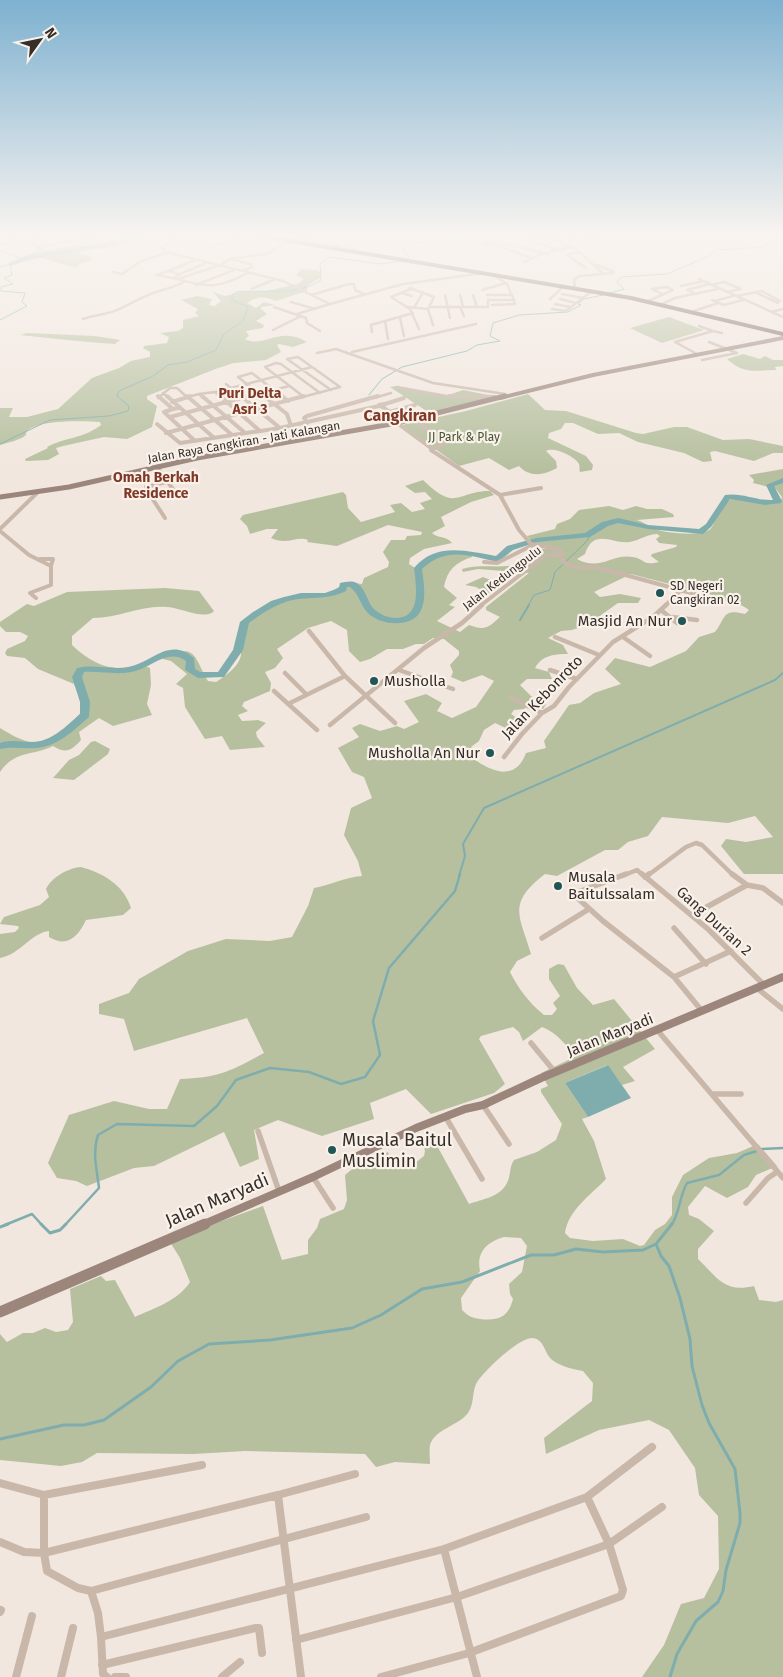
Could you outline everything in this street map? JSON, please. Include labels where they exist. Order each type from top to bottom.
[{"type":"main road","points":[[707,314],[782,336]]},
{"type":"street","points":[[83,319],[94,314]]},
{"type":"street","points":[[372,332],[371,325],[409,314]]},
{"type":"street","points":[[413,314],[419,329]]},
{"type":"street","points":[[430,314],[433,325]]},
{"type":"street","points":[[273,330],[299,315],[306,318],[308,325],[320,331]]},
{"type":"street","points":[[400,318],[404,336]]},
{"type":"street","points":[[385,321],[388,339]]},
{"type":"street","points":[[352,353],[476,324]]},
{"type":"street","points":[[738,328],[744,324]]},
{"type":"street","points":[[699,326],[722,334]]},
{"type":"street","points":[[697,354],[675,342],[713,330]]},
{"type":"street","name":"Jalan Raya Cangkiran - Jati Kalangan","points":[[0,497],[70,487],[227,452],[398,423],[403,420],[413,420],[593,375],[782,336]]},
{"type":"street","points":[[702,360],[737,353],[729,348],[709,342]]},
{"type":"street","points":[[317,354],[336,349],[352,353],[433,384],[507,395]]},
{"type":"street","points":[[166,433],[273,406],[288,401],[320,393],[331,390],[340,387],[298,357],[288,359],[331,390]]},
{"type":"street","points":[[304,397],[265,367],[276,363],[281,364],[320,393]]},
{"type":"street","points":[[172,402],[312,367]]},
{"type":"street","points":[[288,401],[252,373],[238,377],[273,406],[287,414],[291,426]]},
{"type":"street","points":[[226,384],[280,428]]},
{"type":"street","points":[[170,417],[289,386]]},
{"type":"street","points":[[173,409],[158,396],[176,387],[231,434]]},
{"type":"street","points":[[397,387],[452,397],[495,397],[507,395]]},
{"type":"street","points":[[215,392],[260,431]]},
{"type":"street","points":[[163,393],[213,437]]},
{"type":"street","points":[[306,423],[304,417],[392,393]]},
{"type":"street","points":[[199,394],[244,432]]},
{"type":"street","points":[[372,398],[403,420]]},
{"type":"street","points":[[157,424],[178,443],[291,426],[382,405],[404,398]]},
{"type":"street","points":[[371,417],[414,405]]},
{"type":"street","points":[[178,408],[164,412],[195,441]]},
{"type":"street","points":[[383,424],[425,413]]},
{"type":"street","points":[[413,420],[445,441],[445,444],[431,448]]},
{"type":"street","name":"Jalan Kedungpulu","points":[[330,724],[424,648],[462,623],[496,593],[524,574],[546,554],[559,555],[563,552],[558,549],[532,545],[526,540],[500,495],[459,469],[398,423]]},
{"type":"street","points":[[157,467],[175,492],[152,498],[165,518]]},
{"type":"street","points":[[146,487],[166,482]]},
{"type":"street","points":[[500,495],[541,488]]},
{"type":"street","points":[[36,598],[30,593],[51,585],[51,566],[37,559],[0,530],[40,491]]},
{"type":"street","points":[[484,562],[497,563],[532,545]]},
{"type":"street","points":[[559,555],[565,563],[570,565],[596,567],[716,600]]},
{"type":"street","name":"Jalan Kebonroto","points":[[504,756],[542,713],[554,706],[599,655],[613,642],[641,626],[681,590]]},
{"type":"street","points":[[661,610],[672,617],[677,623]]},
{"type":"street","points":[[672,617],[697,620]]},
{"type":"street","points":[[309,631],[345,676],[395,723]]},
{"type":"street","points":[[623,636],[650,656]]},
{"type":"street","name":"Jalan Kebonroto","points":[[555,637],[599,655]]},
{"type":"street","points":[[399,670],[453,689]]},
{"type":"street","points":[[550,670],[577,679]]},
{"type":"street","points":[[285,673],[306,694]]},
{"type":"street","points":[[288,704],[345,676]]},
{"type":"street","points":[[274,691],[317,730]]},
{"type":"street","points":[[511,698],[542,713]]},
{"type":"street","points":[[703,1012],[674,978],[573,894],[635,870],[645,877],[686,847],[697,843],[747,885],[763,888],[783,903]]},
{"type":"street","name":"Gang Durian 2","points":[[645,877],[731,951],[761,987],[783,1009]]},
{"type":"street","points":[[692,916],[711,902],[726,897],[747,885]]},
{"type":"street","points":[[542,938],[589,908]]},
{"type":"street","points":[[674,928],[706,964]]},
{"type":"street","points":[[674,978],[731,951]]},
{"type":"street","name":"Jalan Maryadi","points":[[0,1312],[313,1177],[355,1156],[446,1116],[483,1105],[555,1072],[658,1031],[783,977]]},
{"type":"street","points":[[658,1031],[714,1094],[747,1134],[754,1146],[783,1178]]},
{"type":"street","points":[[531,1043],[555,1072]]},
{"type":"street","points":[[714,1094],[741,1094]]},
{"type":"street","points":[[483,1105],[509,1144]]},
{"type":"street","points":[[446,1116],[482,1179]]},
{"type":"street","points":[[258,1131],[270,1173],[279,1191]]},
{"type":"street","points":[[746,1203],[765,1180],[777,1172]]},
{"type":"street","points":[[313,1177],[333,1208]]},
{"type":"street","points":[[101,1637],[444,1549],[587,1497],[652,1447]]},
{"type":"street","points":[[0,1483],[44,1495],[202,1465]]},
{"type":"street","points":[[0,1542],[24,1552],[44,1553],[278,1496],[355,1474]]},
{"type":"street","points":[[44,1495],[44,1553],[47,1572],[78,1588],[91,1591],[366,1517]]},
{"type":"street","points":[[278,1496],[301,1677]]},
{"type":"street","points":[[381,1677],[469,1653],[621,1596],[623,1590],[609,1544],[587,1497]]},
{"type":"street","points":[[296,1640],[457,1598],[609,1544],[662,1507]]},
{"type":"street","points":[[444,1549],[469,1653],[477,1677]]},
{"type":"street","points":[[91,1591],[98,1613],[103,1674],[107,1677]]},
{"type":"street","points":[[16,1677],[32,1616]]},
{"type":"street","points":[[61,1677],[73,1628]]},
{"type":"street","points":[[102,1665],[256,1628],[260,1632],[262,1653]]},
{"type":"street","points":[[222,1677],[240,1662]]},
{"type":"street","points":[[114,1677],[126,1677]]},
{"type":"green space","points":[[197,314],[267,314],[256,321],[264,325],[263,328],[246,331],[249,336],[245,339],[258,341],[288,336],[297,337],[307,342],[293,347],[279,344],[277,345],[281,352],[266,360],[234,363],[147,396],[147,399],[157,406],[152,427],[127,439],[104,437],[56,448],[59,454],[48,460],[26,461],[25,459],[47,447],[88,433],[101,425],[100,422],[62,422],[41,424],[27,431],[24,437],[0,445],[0,408],[13,408],[9,417],[27,417],[58,409],[92,378],[119,368],[131,361],[150,357],[150,352],[143,348],[144,346],[167,343],[169,337],[160,333],[178,331],[183,328],[183,320],[199,316]]},
{"type":"green space","points":[[669,317],[704,330],[662,343],[630,328]]},
{"type":"green space","points":[[27,333],[95,336],[120,340],[115,344],[20,335]]},
{"type":"green space","points":[[743,354],[760,359],[765,356],[773,360],[783,360],[783,366],[775,367],[776,370],[745,370],[727,359]]},
{"type":"green space","points":[[396,386],[446,396],[463,390],[498,397],[431,414],[390,387]]},
{"type":"green space","name":"JJ Park & Play","points":[[528,394],[545,410],[566,411],[636,433],[643,434],[674,427],[687,427],[723,440],[749,439],[783,446],[783,453],[773,453],[754,461],[715,451],[710,452],[712,461],[703,462],[684,453],[638,442],[619,433],[598,434],[573,423],[565,423],[561,429],[549,433],[548,438],[586,456],[593,465],[592,470],[580,472],[579,464],[573,458],[558,451],[549,450],[546,451],[556,461],[557,468],[547,472],[532,474],[519,466],[509,470],[489,458],[459,466],[402,425],[466,411]]},
{"type":"green space","points":[[783,469],[783,874],[744,874],[721,846],[726,839],[746,842],[773,837],[755,816],[728,823],[662,817],[648,836],[628,842],[618,850],[605,850],[557,876],[545,874],[533,884],[525,894],[519,911],[531,954],[517,961],[510,972],[520,989],[533,1005],[544,1015],[552,1015],[557,1009],[553,1003],[560,996],[549,979],[549,969],[558,964],[564,965],[577,988],[593,1005],[614,999],[655,1049],[623,1067],[635,1081],[622,1085],[607,1065],[565,1083],[588,1117],[582,1119],[594,1141],[606,1179],[581,1203],[571,1217],[565,1233],[570,1238],[593,1241],[623,1239],[640,1246],[644,1245],[655,1230],[665,1224],[672,1215],[672,1197],[683,1175],[709,1158],[737,1153],[758,1144],[777,1166],[756,1175],[748,1187],[727,1198],[705,1186],[688,1207],[689,1215],[699,1219],[714,1231],[698,1249],[698,1259],[717,1278],[728,1286],[744,1288],[754,1286],[759,1300],[776,1302],[783,1300],[783,1677],[642,1677],[664,1645],[681,1604],[704,1598],[719,1569],[718,1516],[699,1495],[695,1468],[669,1430],[649,1420],[599,1430],[546,1454],[544,1438],[592,1401],[593,1383],[583,1371],[562,1365],[551,1359],[539,1340],[531,1338],[525,1340],[509,1350],[493,1364],[476,1384],[468,1413],[442,1431],[433,1440],[430,1445],[430,1464],[395,1462],[376,1467],[365,1454],[245,1451],[193,1454],[97,1453],[82,1462],[61,1466],[0,1460],[0,1334],[7,1342],[23,1333],[33,1333],[45,1328],[56,1332],[68,1330],[73,1322],[70,1289],[101,1276],[106,1281],[115,1280],[135,1317],[172,1299],[185,1289],[190,1282],[180,1258],[170,1242],[194,1231],[263,1206],[282,1260],[308,1254],[308,1240],[317,1228],[320,1219],[344,1209],[347,1200],[345,1175],[351,1170],[388,1152],[393,1165],[410,1167],[424,1156],[423,1144],[435,1142],[469,1204],[491,1197],[504,1188],[514,1160],[537,1152],[556,1140],[562,1124],[541,1092],[541,1089],[548,1086],[541,1073],[579,1055],[547,1029],[542,1027],[523,1041],[519,1032],[513,1027],[481,1036],[479,1039],[505,1084],[494,1093],[431,1114],[406,1089],[370,1103],[374,1119],[322,1136],[278,1120],[254,1130],[259,1159],[240,1167],[224,1132],[154,1166],[134,1168],[87,1186],[76,1181],[57,1178],[48,1163],[69,1115],[114,1101],[149,1109],[167,1109],[180,1079],[215,1075],[242,1065],[264,1053],[247,1018],[134,1051],[124,1019],[99,1014],[99,1004],[129,993],[139,979],[188,951],[226,939],[270,941],[292,937],[308,906],[314,888],[362,876],[358,861],[344,835],[351,808],[372,798],[364,777],[352,772],[338,748],[359,737],[352,728],[360,724],[380,731],[397,726],[404,729],[419,722],[404,701],[426,694],[442,703],[437,711],[452,718],[476,707],[494,681],[482,675],[463,682],[451,677],[453,672],[450,665],[459,655],[459,651],[444,639],[433,638],[424,644],[416,644],[403,649],[387,649],[370,659],[360,662],[349,651],[347,630],[331,621],[308,628],[277,649],[283,658],[275,668],[265,672],[271,683],[270,691],[244,702],[242,706],[248,711],[238,715],[242,721],[258,720],[266,723],[256,732],[257,737],[265,747],[230,750],[222,736],[205,739],[185,707],[183,688],[176,684],[187,674],[171,661],[163,659],[161,656],[182,651],[193,654],[208,681],[216,682],[227,675],[240,660],[240,648],[236,642],[240,627],[247,619],[281,599],[327,594],[347,582],[362,584],[364,578],[388,567],[389,562],[383,552],[391,540],[405,540],[407,536],[421,535],[422,532],[388,525],[337,546],[307,542],[308,540],[304,539],[282,541],[271,538],[278,529],[267,529],[250,534],[247,526],[240,519],[243,515],[343,492],[346,495],[348,508],[361,522],[395,512],[390,505],[401,503],[412,512],[425,509],[420,503],[432,499],[425,492],[415,493],[405,486],[423,480],[443,496],[450,498],[490,491],[494,495],[471,502],[441,517],[445,526],[432,533],[452,543],[424,549],[410,558],[409,564],[415,568],[422,567],[432,557],[444,553],[472,554],[472,557],[457,564],[447,576],[444,587],[457,598],[449,605],[455,607],[437,621],[460,632],[469,625],[483,628],[496,621],[500,617],[486,610],[486,607],[529,573],[478,569],[463,572],[462,569],[480,566],[517,565],[525,562],[533,557],[531,550],[552,548],[535,545],[527,536],[555,529],[557,524],[570,519],[579,510],[609,506],[623,510],[636,506],[647,509],[662,509],[673,514],[674,517],[637,520],[660,531],[694,534],[702,533],[712,527],[722,507],[732,498],[764,504],[781,501],[782,497],[776,489],[753,483],[754,480],[749,475]],"holes":[[[657,534],[660,536],[656,539],[659,543],[677,545],[676,547],[652,554],[651,556],[659,562],[646,563],[637,558],[626,556],[592,564],[577,559],[585,554],[593,541],[599,539],[630,542]],[[631,574],[712,595],[712,597],[743,606],[749,610],[745,614],[738,612],[728,613],[715,632],[699,637],[686,651],[650,667],[615,658],[605,669],[621,684],[594,693],[580,703],[569,705],[544,741],[546,748],[526,753],[521,763],[515,769],[507,771],[492,769],[468,755],[473,749],[471,747],[479,741],[484,730],[495,723],[508,729],[520,730],[526,724],[511,714],[514,710],[524,709],[531,703],[543,709],[546,704],[531,696],[520,685],[527,679],[552,679],[549,672],[535,668],[545,658],[568,654],[563,645],[548,638],[561,631],[572,630],[598,621],[601,615],[618,603],[638,603],[641,598],[620,594],[600,597],[594,592]],[[504,1237],[521,1238],[527,1246],[522,1272],[509,1284],[510,1294],[513,1299],[505,1314],[497,1319],[475,1318],[462,1310],[461,1298],[480,1271],[481,1253],[493,1242]]]},
{"type":"green space","points":[[483,577],[493,581],[490,582],[499,588],[488,594],[476,587],[465,585]]},
{"type":"green space","points":[[165,588],[199,591],[214,611],[205,615],[172,608],[148,608],[93,618],[72,636],[72,645],[96,663],[114,668],[143,665],[150,668],[151,685],[147,704],[152,715],[113,726],[99,718],[79,732],[81,740],[71,749],[65,751],[53,746],[25,754],[12,760],[0,772],[0,728],[17,738],[31,742],[42,741],[71,723],[81,711],[83,703],[74,684],[38,669],[25,658],[7,656],[5,653],[7,649],[25,641],[28,636],[20,632],[6,632],[0,626],[0,622],[27,604],[34,606],[67,592]]},
{"type":"green space","points":[[95,741],[110,749],[108,754],[74,780],[53,778],[69,760],[79,755],[91,742]]},
{"type":"green space","points":[[81,867],[112,881],[128,900],[131,908],[123,915],[86,920],[76,936],[67,941],[55,940],[49,937],[49,931],[43,933],[14,952],[0,958],[0,934],[15,932],[19,928],[18,926],[0,924],[4,917],[40,905],[49,897],[46,889],[56,877],[66,871]]},
{"type":"water","points":[[608,1065],[631,1098],[588,1117],[565,1083]]},
{"type":"waterway","points":[[0,320],[11,314]]},
{"type":"waterway","points":[[0,444],[50,420],[109,416],[128,411],[129,406],[117,396],[119,391],[153,376],[168,365],[187,362],[216,350],[224,334],[243,321],[245,314]]},
{"type":"waterway","points":[[369,395],[382,379],[402,367],[467,351],[477,345],[500,341],[490,336],[493,323],[519,315],[531,314]]},
{"type":"waterway","points":[[0,746],[6,744],[37,745],[49,742],[66,732],[85,715],[85,702],[77,677],[80,670],[133,669],[164,654],[179,653],[191,660],[190,670],[198,675],[221,675],[238,650],[245,622],[274,603],[287,598],[331,594],[343,589],[343,585],[351,584],[357,588],[373,613],[390,620],[406,620],[413,617],[417,611],[420,595],[418,568],[429,558],[454,551],[498,559],[510,548],[536,540],[587,535],[605,524],[618,520],[648,527],[700,532],[708,526],[728,497],[741,497],[759,502],[778,501],[770,485],[783,480]]},
{"type":"waterway","points":[[528,606],[534,595],[550,590],[555,572],[586,542],[591,534]]},
{"type":"waterway","points":[[520,620],[529,605]]},
{"type":"waterway","points":[[459,876],[465,856],[463,844],[484,808],[775,680],[783,673]]},
{"type":"waterway","points":[[65,1225],[99,1188],[95,1155],[96,1142],[98,1135],[117,1124],[194,1126],[217,1106],[236,1080],[270,1068],[309,1072],[341,1084],[365,1077],[380,1055],[373,1021],[389,968],[455,891],[460,874]]},
{"type":"waterway","points":[[762,1149],[783,1148]]},
{"type":"waterway","points":[[671,1225],[676,1217],[687,1183],[719,1175],[744,1155],[757,1151]]},
{"type":"waterway","points":[[5,1225],[32,1214],[42,1225]]},
{"type":"waterway","points":[[0,1227],[8,1224]]},
{"type":"waterway","points":[[656,1244],[672,1224]]},
{"type":"waterway","points":[[42,1225],[50,1233],[60,1230],[65,1225]]},
{"type":"waterway","points":[[0,1439],[64,1425],[84,1425],[104,1420],[151,1387],[178,1361],[209,1344],[270,1340],[352,1328],[381,1315],[422,1289],[462,1282],[531,1255],[554,1255],[576,1249],[603,1252],[643,1250],[656,1244]]},
{"type":"waterway","points":[[656,1244],[661,1256],[669,1266],[680,1298],[690,1339],[692,1366],[702,1405],[709,1423],[735,1469],[740,1513],[740,1523],[726,1570],[723,1591],[718,1602],[696,1621],[677,1654],[670,1677]]},
{"type":"place","name":"SD Negeri Cangkiran 02","points":[[660,593]]},
{"type":"place","name":"Masjid An Nur","points":[[682,621]]},
{"type":"place","name":"Musholla","points":[[374,681]]},
{"type":"place","name":"Musholla An Nur","points":[[490,753]]},
{"type":"place","name":"Musala Baitulssalam","points":[[558,886]]},
{"type":"place","name":"Musala Baitul Muslimin","points":[[332,1150]]},
{"type":"district","name":"Puri Delta Asri 3","points":[[250,402]]},
{"type":"district","name":"Cangkiran","points":[[400,415]]},
{"type":"district","name":"Omah Berkah Residence","points":[[156,486]]}]
